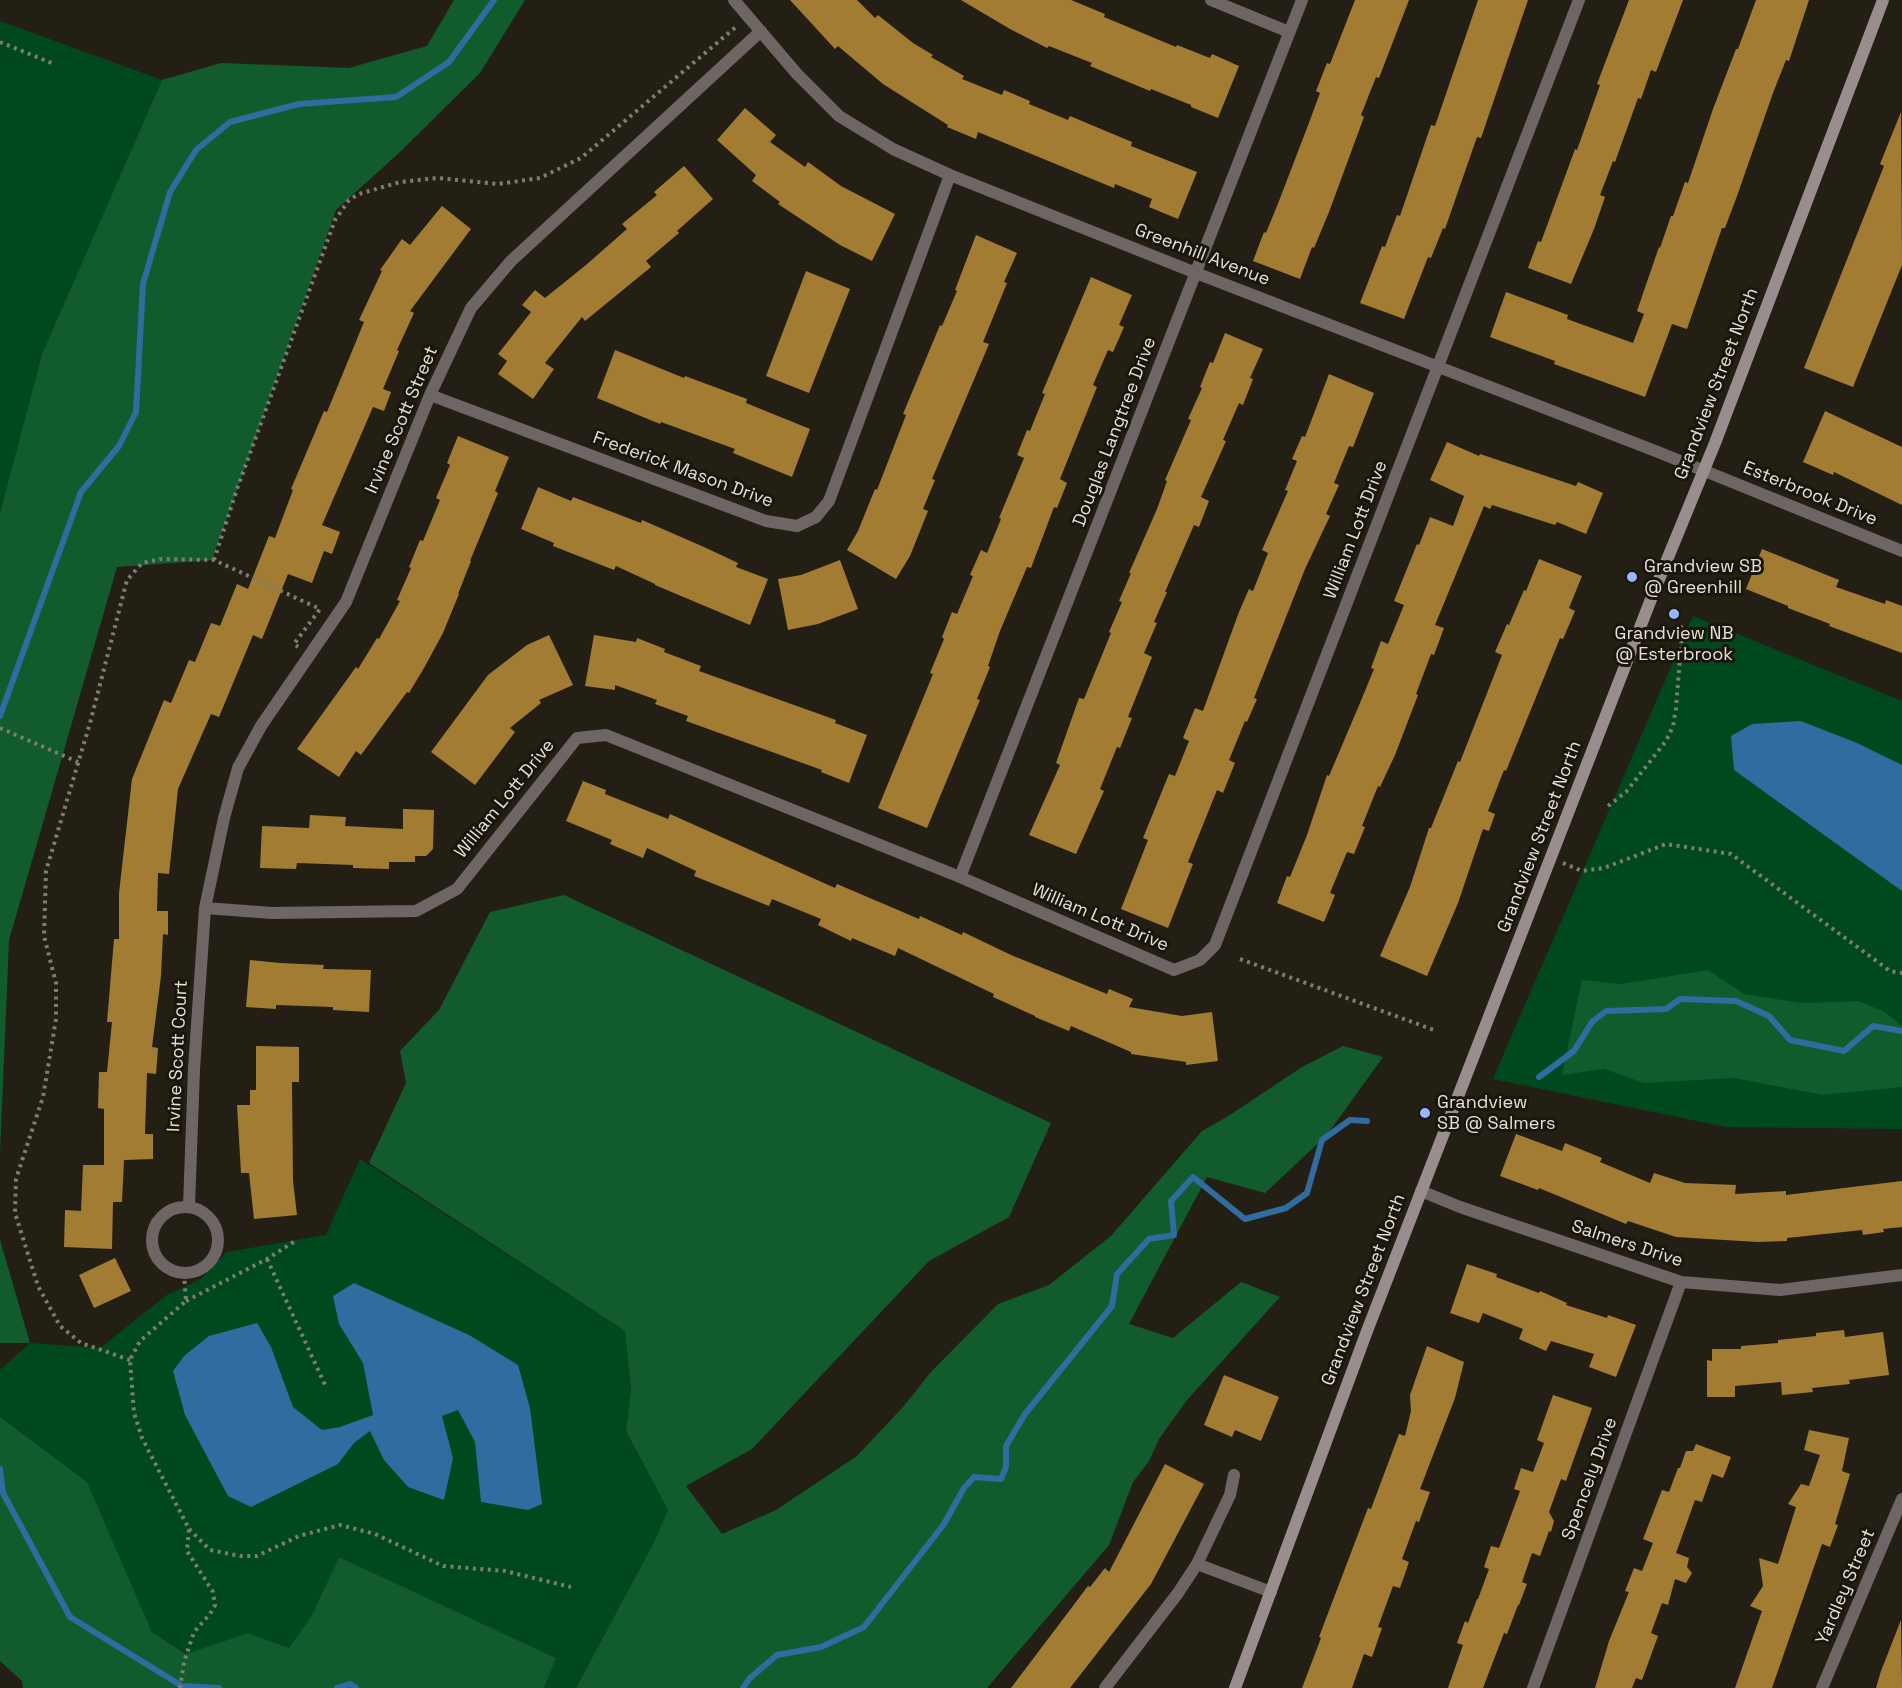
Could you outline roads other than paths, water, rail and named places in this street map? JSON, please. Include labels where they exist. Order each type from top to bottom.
[{"type":"street","name":"Greenhill Avenue","points":[[734,0],[797,74],[839,116],[893,149],[950,175],[1196,273],[1704,470]]},
{"type":"street","points":[[1211,0],[1289,32]]},
{"type":"street","name":"Douglas Langtree Drive","points":[[960,877],[1302,0]]},
{"type":"street","name":"William Lott Drive","points":[[205,908],[272,913],[416,911],[457,889],[578,738],[606,735],[960,877],[1174,970],[1200,960],[1215,945],[1579,0]]},
{"type":"street","name":"Grandview Street North","points":[[1235,1688],[1366,1331],[1653,594],[1704,470],[1883,0]]},
{"type":"street","name":"Irvine Scott Street","points":[[205,908],[224,818],[238,768],[261,726],[346,602],[430,395],[471,308],[511,261],[760,31]]},
{"type":"street","name":"Frederick Mason Drive","points":[[430,395],[766,521],[797,526],[816,517],[829,501],[950,175]]},
{"type":"street","name":"Esterbrook Drive","points":[[1704,470],[1902,550]]},
{"type":"street","name":"Irvine Scott Court","points":[[189,1206],[194,1069],[205,908]]},
{"type":"street","name":"Salmers Drive","points":[[1421,1191],[1460,1207],[1682,1282],[1780,1290],[1902,1275]]},
{"type":"street","points":[[189,1206],[202,1211],[213,1221],[219,1234],[218,1249],[211,1262],[199,1270],[184,1274],[171,1270],[160,1262],[154,1251],[152,1238],[155,1225],[164,1214],[175,1208],[189,1206]]},
{"type":"street","name":"Spencely Drive","points":[[1533,1688],[1682,1282]]},
{"type":"street","points":[[1105,1688],[1179,1593],[1197,1564],[1230,1495],[1234,1475]]},
{"type":"street","name":"Yardley Street","points":[[1822,1688],[1902,1499]]},
{"type":"street","points":[[1197,1564],[1270,1592]]},
{"type":"water","points":[[1801,721],[1857,743],[1902,765],[1902,891],[1734,770],[1731,736],[1752,724]]},
{"type":"water","points":[[354,1283],[469,1335],[518,1365],[530,1408],[542,1504],[528,1510],[481,1502],[475,1442],[458,1410],[442,1416],[453,1458],[444,1500],[408,1487],[384,1460],[370,1431],[354,1443],[338,1464],[251,1507],[228,1496],[185,1415],[173,1371],[184,1356],[209,1336],[257,1323],[271,1347],[293,1407],[322,1430],[340,1427],[373,1415],[363,1363],[339,1324],[333,1296]]},
{"type":"waterway","points":[[0,716],[81,492],[119,446],[136,412],[143,284],[170,192],[196,150],[230,122],[299,104],[396,97],[449,62],[494,0]]},
{"type":"waterway","points":[[1539,1077],[1574,1051],[1592,1022],[1606,1011],[1666,1009],[1680,999],[1736,1001],[1769,1016],[1790,1040],[1844,1051],[1873,1026],[1902,1031]]},
{"type":"waterway","points":[[743,1688],[750,1678],[777,1655],[821,1647],[864,1627],[944,1524],[964,1488],[974,1477],[1001,1479],[1006,1467],[1006,1446],[1025,1414],[1112,1306],[1117,1274],[1149,1239],[1174,1235],[1171,1201],[1193,1177],[1245,1219],[1286,1208],[1307,1193],[1322,1140],[1350,1120],[1367,1121]]},
{"type":"waterway","points":[[0,1469],[3,1493],[70,1617],[182,1686],[219,1688]]},
{"type":"waterway","points":[[337,1688],[350,1684],[356,1688]]},
{"type":"place","name":"Grandview SB @ Greenhill","points":[[1632,577]]},
{"type":"place","name":"Grandview NB @ Esterbrook","points":[[1674,614]]},
{"type":"place","name":"Grandview SB @ Salmers","points":[[1425,1113]]}]
